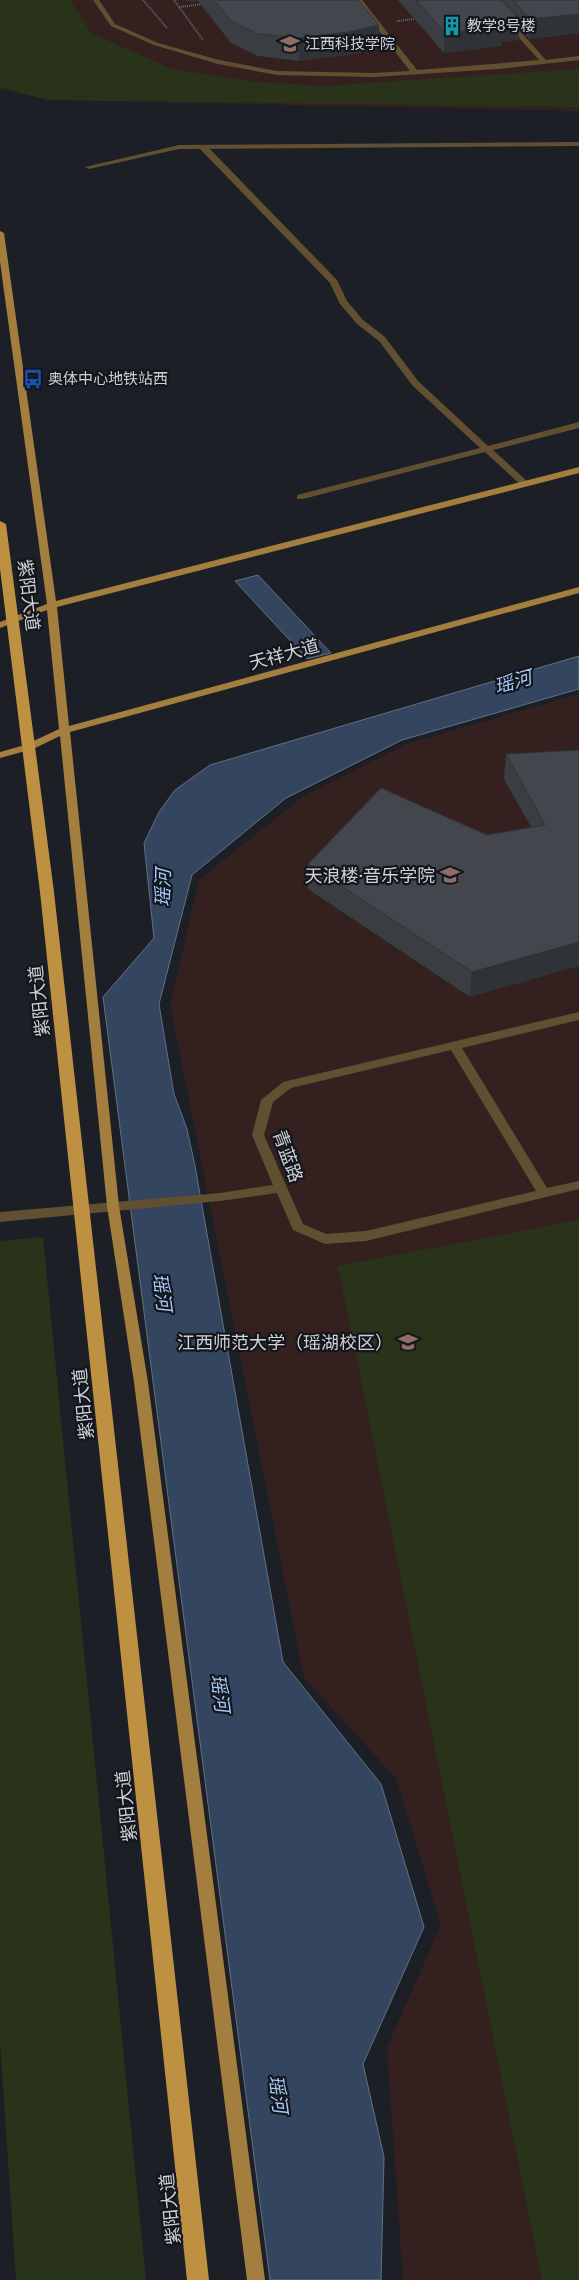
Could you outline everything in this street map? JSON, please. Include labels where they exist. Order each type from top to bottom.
[{"type":"highway","name":"紫阳大道","points":[[0,524],[6,623],[28,747],[47,892],[198,2280]]},
{"type":"main road","points":[[0,234],[52,605],[113,1206],[141,1382],[256,2280]]},
{"type":"main road","points":[[6,623],[52,605],[579,470]]},
{"type":"main road","name":"天祥大道","points":[[0,755],[28,747],[65,730],[579,590]]},
{"type":"street","points":[[96,0],[113,24],[156,44],[218,62],[277,73],[374,75],[579,58]]},
{"type":"street","points":[[358,0],[415,72]]},
{"type":"street","points":[[488,0],[543,62]]},
{"type":"street","points":[[89,167],[179,147],[579,144]]},
{"type":"street","points":[[202,147],[334,282],[343,302],[360,322],[382,340],[415,383],[525,484]]},
{"type":"street","points":[[300,496],[579,425]]},
{"type":"street","name":"青蓝路","points":[[579,1016],[287,1085],[267,1100],[258,1135],[298,1226],[325,1239],[366,1236],[579,1185]]},
{"type":"street","points":[[455,1046],[544,1193]]},
{"type":"street","points":[[0,1216],[220,1197],[281,1188]]},
{"type":"path","points":[[143,0],[163,26],[170,30]]},
{"type":"path","points":[[174,0],[205,43],[198,42]]},
{"type":"path","points":[[179,7],[208,4]]},
{"type":"shaded area","name":"江西科技学院","points":[[0,0],[579,0],[579,111],[48,100],[0,89]]},
{"type":"shaded area","name":"江西师范大学（瑶湖校区）","points":[[579,694],[579,2280],[403,2280],[387,2047],[441,1925],[396,1778],[304,1678],[170,1005],[199,880],[305,795],[406,744]]},
{"type":"green space","points":[[0,0],[70,0],[91,33],[172,69],[256,82],[325,86],[579,69],[579,107],[48,100],[0,87]]},
{"type":"green space","points":[[579,1220],[579,2280],[542,2280],[338,1266]]},
{"type":"green space","points":[[43,1237],[146,2280],[16,2280],[0,2041],[0,1241]]},
{"type":"water","points":[[258,575],[331,653],[307,659],[235,581]]},
{"type":"water","name":"瑶河","points":[[579,656],[579,689],[402,740],[286,798],[192,875],[159,1004],[174,1094],[187,1129],[195,1166],[283,1662],[381,1784],[424,1927],[363,2064],[384,2157],[381,2280],[270,2280],[103,997],[154,938],[144,843],[159,812],[175,790],[210,765]]},
{"type":"building","points":[[214,0],[358,0],[379,25],[349,32],[299,38],[258,34],[231,21]]},
{"type":"building","points":[[416,0],[501,0],[520,20],[499,22],[503,26],[445,33]]},
{"type":"building","points":[[513,0],[579,0],[579,14],[530,19]]},
{"type":"building","name":"天浪楼·音乐学院","points":[[579,750],[579,942],[472,972],[308,864],[381,788],[487,835],[545,825],[506,754]]},
{"type":"place","name":"教学8号楼","points":[[452,26]]},
{"type":"place","name":"江西科技学院","points":[[290,44]]},
{"type":"place","name":"奥体中心地铁站西","points":[[33,379]]},
{"type":"place","name":"天浪楼·音乐学院","points":[[450,875]]},
{"type":"place","name":"江西师范大学（瑶湖校区）","points":[[408,1342]]}]
